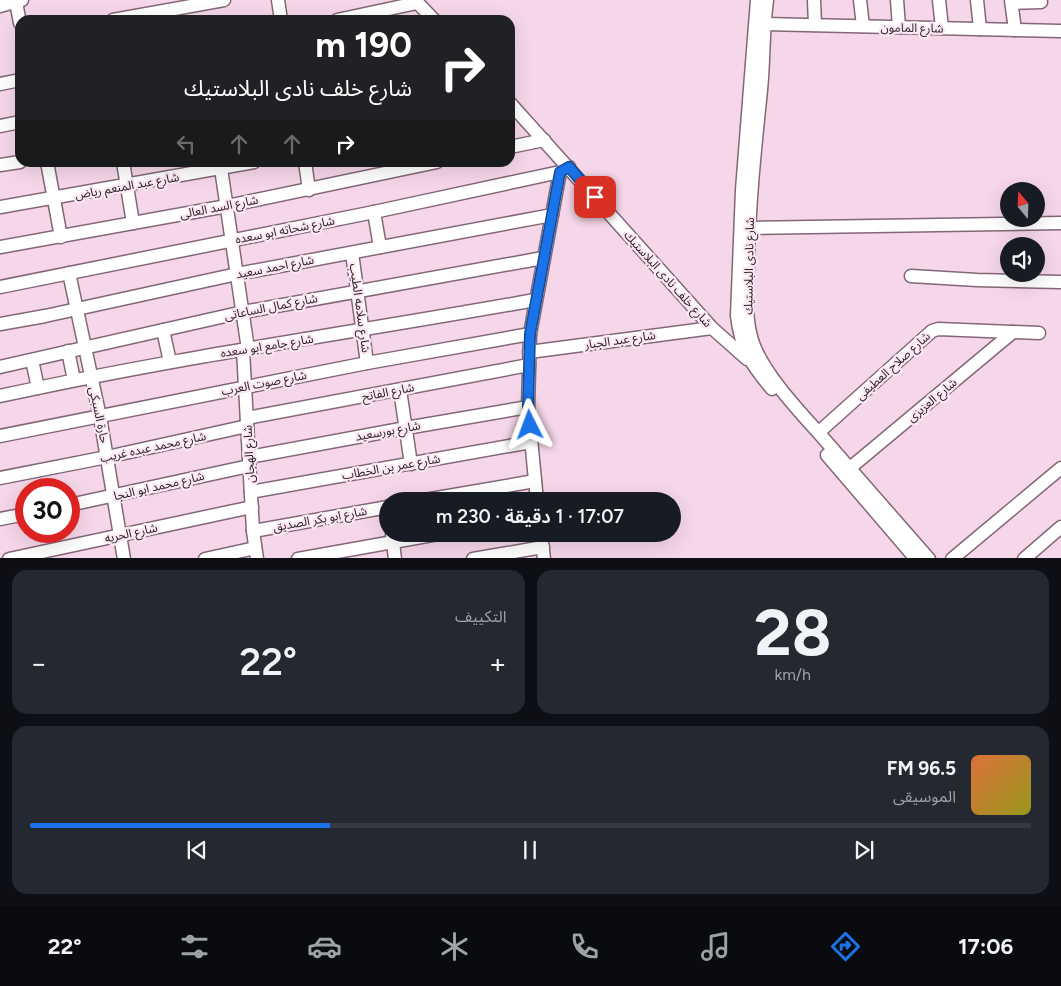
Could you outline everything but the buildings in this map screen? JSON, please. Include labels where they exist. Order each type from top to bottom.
[{"type":"street","points":[[141,15],[224,0]]},
{"type":"street","points":[[278,0],[280,15]]},
{"type":"street","name":"شارع نادى البلاستيك","points":[[757,0],[742,190],[737,316],[739,332],[750,362],[801,425],[916,558]]},
{"type":"street","name":"شارع نادى البلاستيك","points":[[767,0],[748,228],[747,302],[750,331],[754,345],[770,374],[818,432],[929,558]]},
{"type":"street","points":[[814,0],[815,25]]},
{"type":"street","points":[[860,0],[863,26]]},
{"type":"street","points":[[897,0],[899,27]]},
{"type":"street","points":[[939,0],[942,28]]},
{"type":"street","points":[[977,0],[980,29]]},
{"type":"street","points":[[0,6],[19,1],[20,15]]},
{"type":"street","points":[[1014,30],[1012,1],[1041,2]]},
{"type":"street","points":[[359,15],[416,2],[429,15]]},
{"type":"street","name":"شارع المامون","points":[[764,24],[1061,31]]},
{"type":"street","points":[[0,84],[15,81]]},
{"type":"street","name":"شارع خلف نادى البلاستيك","points":[[515,108],[544,140],[564,170],[712,328],[750,362]]},
{"type":"street","points":[[0,126],[15,123]]},
{"type":"street","points":[[515,146],[544,140]]},
{"type":"street","points":[[0,165],[15,163]]},
{"type":"street","points":[[48,167],[61,237]]},
{"type":"street","points":[[124,167],[133,223]]},
{"type":"street","name":"شارع عبد المنعم رياض","points":[[0,207],[127,186],[216,167]]},
{"type":"street","name":"شارع الهجان","points":[[221,167],[243,312],[246,349],[249,461],[256,553]]},
{"type":"street","points":[[306,167],[309,190]]},
{"type":"street","name":"شارع السد العالى","points":[[0,247],[227,206],[414,167]]},
{"type":"street","points":[[537,492],[528,407],[530,334],[543,258],[564,170]]},
{"type":"street","name":"شارع شحاته ابو سعده","points":[[0,287],[374,212],[564,170]]},
{"type":"street","points":[[374,212],[380,247]]},
{"type":"street","name":"شارع احمد سعيد","points":[[0,324],[237,274],[552,215]]},
{"type":"street","points":[[748,228],[1061,223]]},
{"type":"street","name":"شارع سلامه الطيب","points":[[352,253],[367,363]]},
{"type":"street","name":"شارع كمال الساعاتى","points":[[0,367],[243,312],[543,258]]},
{"type":"street","name":"حارة السبكى","points":[[69,272],[100,417],[124,558]]},
{"type":"street","points":[[911,276],[1061,282]]},
{"type":"street","name":"شارع جامع ابو سعده","points":[[0,396],[90,376],[535,300]]},
{"type":"street","name":"شارع عبد الجبار","points":[[529,352],[712,328]]},
{"type":"street","name":"شارع صلاح العطيفى","points":[[818,432],[932,331],[938,329],[1039,333]]},
{"type":"street","points":[[163,330],[170,362]]},
{"type":"street","name":"شارع العزيزى","points":[[850,468],[1013,332]]},
{"type":"street","name":"شارع صوت العرب","points":[[0,436],[367,363],[530,334]]},
{"type":"street","points":[[68,352],[74,380]]},
{"type":"street","points":[[32,360],[38,388]]},
{"type":"street","name":"شارع الفاتح","points":[[247,422],[400,390],[529,366]]},
{"type":"street","points":[[400,390],[411,464]]},
{"type":"street","name":"شارع بورسعيد","points":[[249,461],[406,428],[528,407]]},
{"type":"street","name":"شارع محمد عبده غريب","points":[[0,478],[107,457],[247,422]]},
{"type":"street","name":"شارع عمر بن الخطاب","points":[[251,492],[531,442]]},
{"type":"street","name":"شارع محمد ابو النجا","points":[[80,503],[249,461]]},
{"type":"street","points":[[952,558],[1061,468]]},
{"type":"street","points":[[471,492],[535,481]]},
{"type":"street","name":"شارع الحريه","points":[[9,558],[252,506]]},
{"type":"street","name":"شارع ابو بكر الصديق","points":[[253,531],[379,509]]},
{"type":"street","points":[[0,519],[15,516]]},
{"type":"street","points":[[1024,558],[1061,527]]},
{"type":"street","points":[[298,558],[379,541]]},
{"type":"street","points":[[393,542],[395,558]]},
{"type":"street","points":[[205,558],[256,553]]},
{"type":"street","points":[[472,558],[544,553]]},
{"type":"route","points":[[530,425],[528,407],[530,334],[560,172],[569,167],[595,197]]}]
